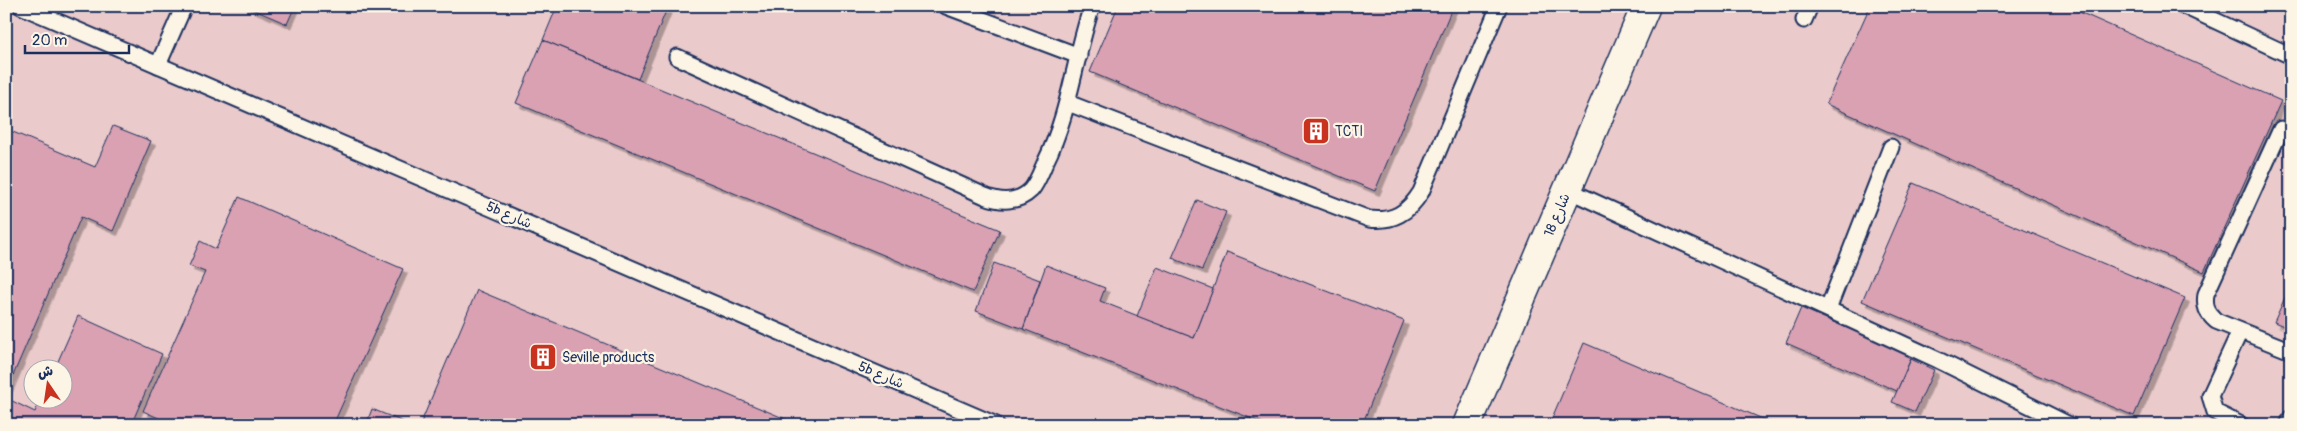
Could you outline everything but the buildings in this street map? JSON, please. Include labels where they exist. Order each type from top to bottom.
[{"type":"street","name":"شارع 18","points":[[1467,425],[1646,6]]},
{"type":"lane","name":"5b شارع","points":[[21,6],[996,425]]},
{"type":"lane","points":[[158,65],[184,6]]},
{"type":"lane","points":[[946,6],[1079,56]]},
{"type":"lane","points":[[677,57],[996,200],[1008,201],[1020,198],[1030,191],[1052,149],[1068,103],[1092,6]]},
{"type":"lane","points":[[1068,103],[1369,219],[1381,220],[1405,212],[1421,192],[1499,6]]},
{"type":"lane","points":[[2184,6],[2291,56]]},
{"type":"lane","points":[[2282,129],[2206,294],[2206,309],[2216,321],[2291,351]]},
{"type":"lane","points":[[1828,309],[1891,147]]},
{"type":"lane","points":[[1568,190],[1938,360],[2069,425]]},
{"type":"lane","points":[[2240,331],[2210,396],[2215,412],[2241,425]]},
{"type":"lane","points":[[2288,425],[2291,418]]},
{"type":"shaded area","points":[[6,6],[2291,6],[2291,425],[6,425]]},
{"type":"place","name":"TCTI","points":[[1316,131]]},
{"type":"place","name":"Seville products","points":[[543,357]]}]
